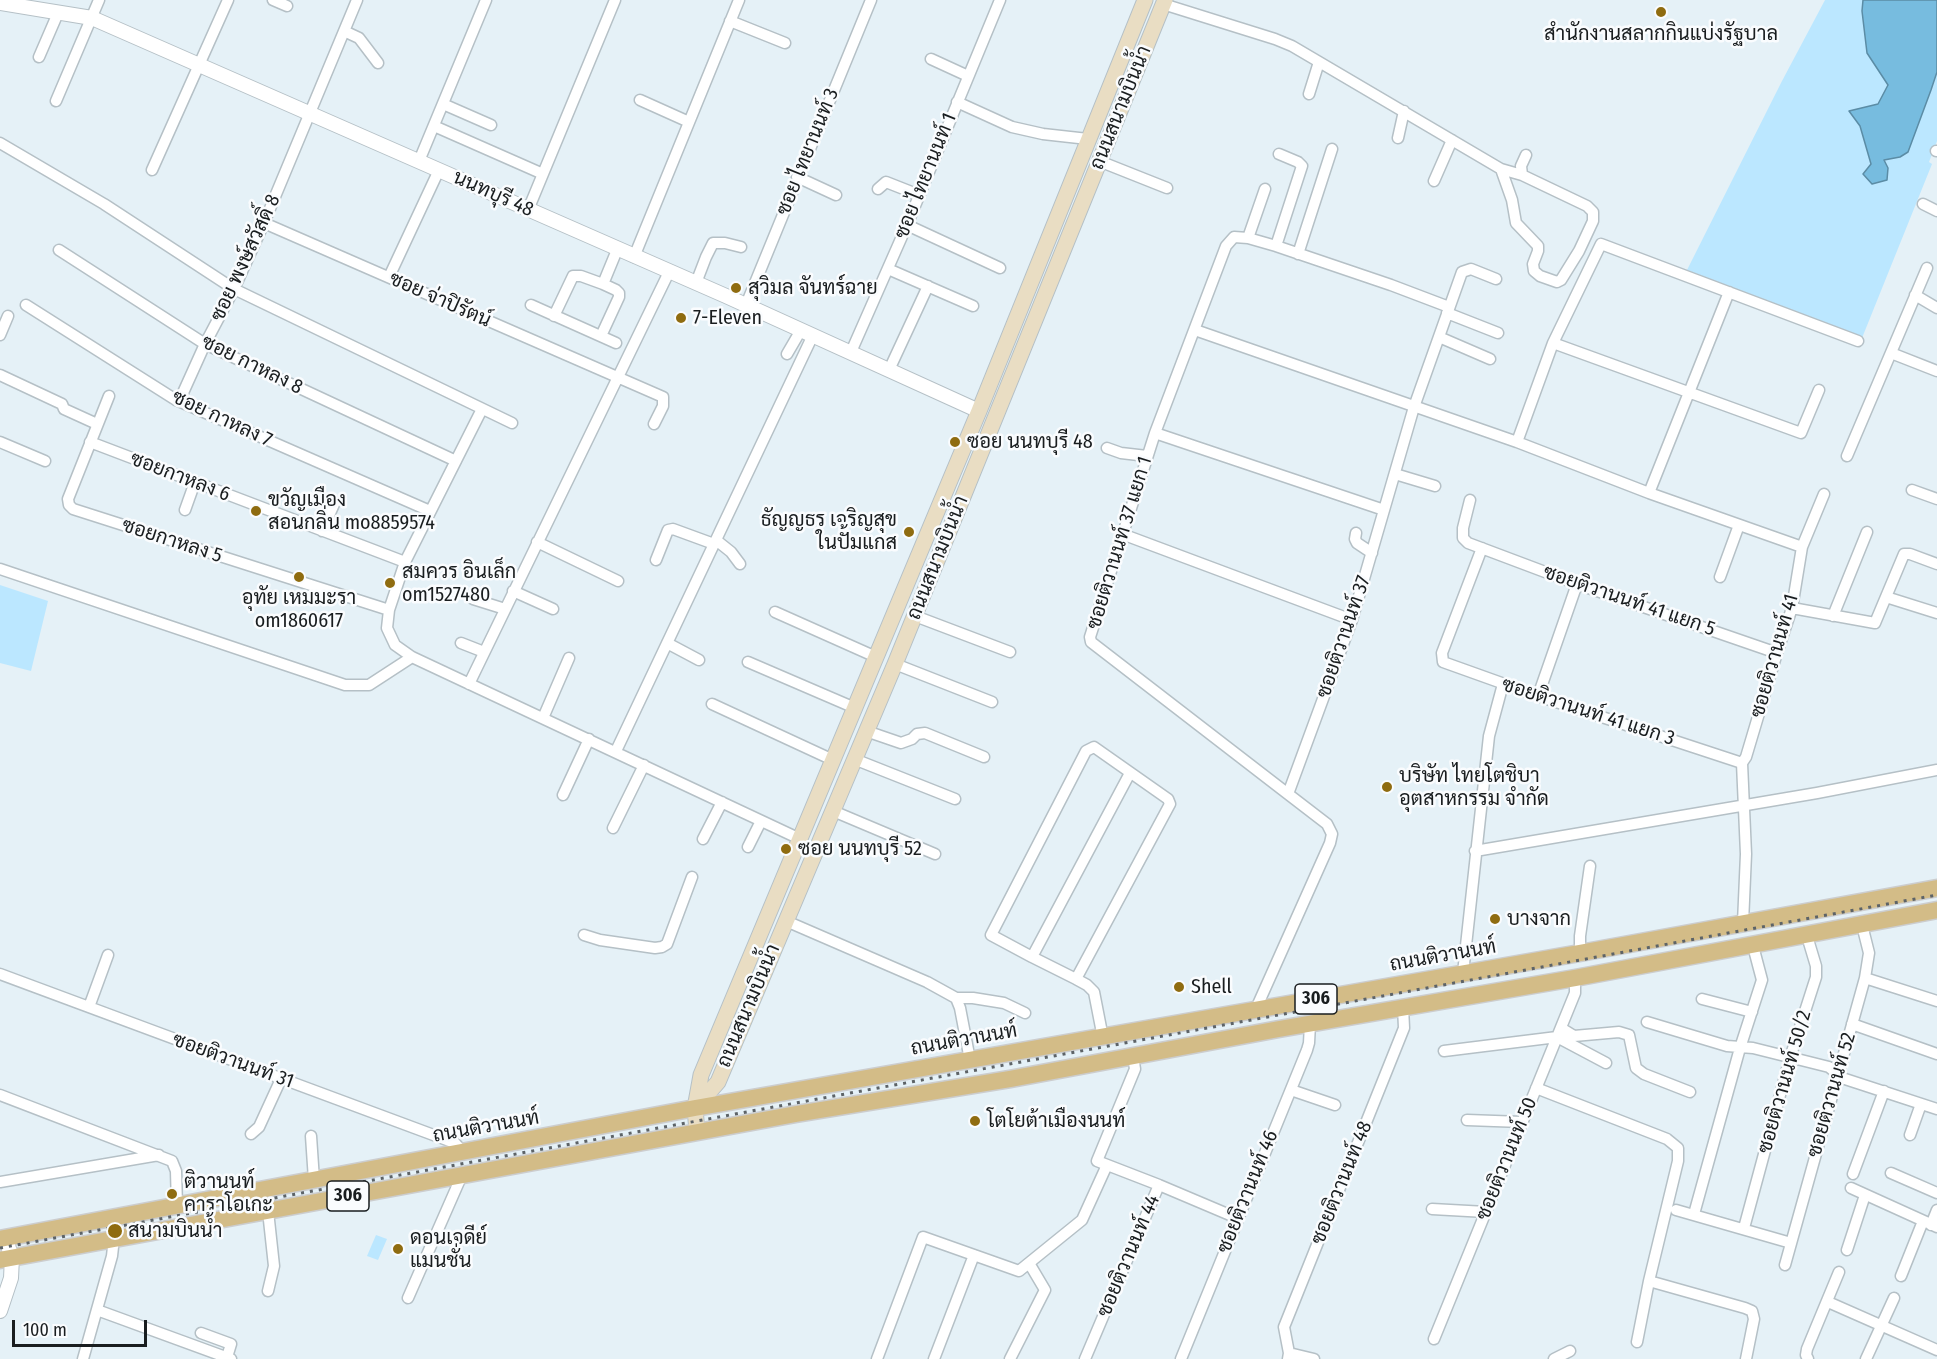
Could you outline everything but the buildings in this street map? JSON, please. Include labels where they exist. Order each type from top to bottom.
[{"type":"main road","name":"ถนนสนามบินน้ำ","points":[[697,1132],[695,1108],[701,1075],[979,411],[1145,0]]},
{"type":"main road","name":"ถนนสนามบินน้ำ","points":[[695,1108],[718,1082],[895,664],[1099,161],[1160,1]]},
{"type":"main road","points":[[979,411],[995,418]]},
{"type":"main road","name":"ถนนติวานนท์","points":[[3,1239],[695,1108],[1255,1011],[1937,888]]},
{"type":"main road","name":"306","points":[[6,1258],[697,1132],[1753,946],[1937,910]]},
{"type":"main road","points":[[1276,1006],[1279,1029]]},
{"type":"street","points":[[56,101],[99,0]]},
{"type":"street","points":[[152,170],[201,66],[228,0]]},
{"type":"street","points":[[273,0],[287,6]]},
{"type":"street","name":"ซอย พงษ์สวัสดิ์ 8","points":[[176,399],[182,395],[264,223],[357,0]]},
{"type":"street","points":[[419,161],[486,0]]},
{"type":"street","points":[[528,210],[615,0]]},
{"type":"street","points":[[634,257],[739,0]]},
{"type":"street","name":"ซอย ไทยานนท์ 3","points":[[746,305],[870,0]]},
{"type":"street","name":"ซอย ไทยานนท์ 1","points":[[851,352],[907,225],[1000,0]]},
{"type":"street","points":[[1160,1],[1292,46],[1501,169],[1522,176],[1587,206],[1593,212],[1593,221],[1564,277],[1557,282],[1534,271],[1533,264],[1538,246],[1516,223],[1512,200],[1501,169]]},
{"type":"street","name":"นนทบุรี 48","points":[[0,3],[92,18],[310,113],[338,128],[419,161],[807,332],[979,411]]},
{"type":"street","points":[[39,57],[57,13]]},
{"type":"street","points":[[730,21],[784,43]]},
{"type":"street","points":[[344,31],[359,38],[378,63]]},
{"type":"street","points":[[931,59],[968,76]]},
{"type":"street","points":[[1309,94],[1319,62]]},
{"type":"street","points":[[640,100],[689,123]]},
{"type":"street","points":[[957,102],[1012,127],[1043,134],[1089,139]]},
{"type":"street","points":[[443,104],[491,125]]},
{"type":"street","points":[[1398,138],[1404,111]]},
{"type":"street","points":[[434,126],[543,174]]},
{"type":"street","points":[[1434,181],[1452,140]]},
{"type":"street","points":[[0,143],[104,204],[234,289],[512,423]]},
{"type":"street","points":[[1298,254],[1332,149]]},
{"type":"street","points":[[1276,246],[1302,166],[1279,154]]},
{"type":"street","points":[[1522,176],[1521,166],[1526,155]]},
{"type":"street","points":[[1099,161],[1167,188]]},
{"type":"street","points":[[389,277],[439,170]]},
{"type":"street","points":[[797,177],[836,195]]},
{"type":"street","points":[[878,189],[886,182],[919,195]]},
{"type":"street","points":[[1264,189],[1248,238],[1391,285],[1498,333]]},
{"type":"street","points":[[1923,204],[1937,211]]},
{"type":"street","name":"ซอย จ่าปิรัตน์","points":[[264,223],[663,397],[663,405],[654,424]]},
{"type":"street","points":[[907,225],[1000,268]]},
{"type":"street","name":"ซอยติวานนท์ 37 แยก 1","points":[[1248,238],[1234,237],[1226,246],[1155,433],[1090,637],[1091,642],[1288,794]]},
{"type":"street","points":[[696,283],[713,243],[741,247]]},
{"type":"street","points":[[1517,442],[1553,343],[1601,244],[1858,341]]},
{"type":"street","name":"ซอย กาหลง 8","points":[[59,250],[205,344],[456,461]]},
{"type":"street","points":[[603,284],[617,250]]},
{"type":"street","points":[[1847,456],[1927,268]]},
{"type":"street","points":[[888,269],[973,306]]},
{"type":"street","name":"ซอยติวานนท์ 37","points":[[1288,794],[1352,620],[1414,407],[1462,272],[1471,269],[1496,279]]},
{"type":"street","points":[[469,684],[616,377],[669,272]]},
{"type":"street","points":[[554,316],[573,276],[581,276],[603,284],[619,293],[601,336]]},
{"type":"street","points":[[889,370],[928,286]]},
{"type":"street","points":[[1649,493],[1729,292]]},
{"type":"street","points":[[1915,295],[1937,308]]},
{"type":"street","name":"ซอย กาหลง 7","points":[[26,305],[176,399],[430,511]]},
{"type":"street","points":[[531,305],[616,343]]},
{"type":"street","points":[[0,335],[8,316]]},
{"type":"street","points":[[1195,330],[1517,442],[1649,493],[1802,547]]},
{"type":"street","points":[[787,354],[807,332]]},
{"type":"street","points":[[616,751],[715,542],[807,332]]},
{"type":"street","points":[[1439,337],[1490,359]]},
{"type":"street","points":[[1553,343],[1801,433],[1819,390]]},
{"type":"street","points":[[1892,353],[1937,371]]},
{"type":"street","points":[[0,375],[62,404],[64,409],[97,424]]},
{"type":"street","name":"ซอยกาหลง 5","points":[[109,396],[68,499],[72,509],[388,610]]},
{"type":"street","points":[[482,410],[405,562],[388,610],[387,628],[395,645],[412,657],[800,839]]},
{"type":"street","points":[[1155,433],[1384,510]]},
{"type":"street","points":[[0,442],[45,461]]},
{"type":"street","name":"ซอยกาหลง 6","points":[[90,442],[405,562]]},
{"type":"street","points":[[1107,448],[1121,453],[1147,456]]},
{"type":"street","points":[[1395,474],[1435,486]]},
{"type":"street","points":[[185,510],[195,482]]},
{"type":"street","points":[[1912,490],[1937,499]]},
{"type":"street","name":"ซอยติวานนท์ 41","points":[[1743,923],[1746,854],[1742,763],[1746,757],[1792,608],[1802,547],[1824,494]]},
{"type":"street","points":[[1470,500],[1463,528],[1463,538],[1468,543],[1482,549]]},
{"type":"street","points":[[322,531],[335,502]]},
{"type":"street","points":[[1720,577],[1739,525]]},
{"type":"street","points":[[656,560],[668,530],[673,528],[715,542],[730,552],[740,564]]},
{"type":"street","points":[[1356,532],[1357,543],[1372,553]]},
{"type":"street","points":[[1833,616],[1867,532]]},
{"type":"street","points":[[1122,534],[1352,620]]},
{"type":"street","points":[[537,543],[618,581]]},
{"type":"street","name":"ซอยติวานนท์ 41 แยก 5","points":[[1482,549],[1777,652]]},
{"type":"street","name":"ซอยติวานนท์ 41 แยก 3","points":[[1482,549],[1442,653],[1443,662],[1538,696],[1742,763]]},
{"type":"street","points":[[1792,608],[1875,623],[1904,554],[1937,564]]},
{"type":"street","points":[[0,569],[345,685],[369,685],[412,657]]},
{"type":"street","points":[[1538,696],[1577,584]]},
{"type":"street","points":[[513,591],[553,609]]},
{"type":"street","points":[[1886,597],[1937,613]]},
{"type":"street","points":[[473,599],[505,609]]},
{"type":"street","points":[[775,612],[876,657]]},
{"type":"street","points":[[915,616],[1010,652]]},
{"type":"street","points":[[461,643],[484,652]]},
{"type":"street","points":[[667,644],[699,660]]},
{"type":"street","points":[[543,718],[569,658]]},
{"type":"street","points":[[748,662],[855,708]]},
{"type":"street","points":[[895,664],[992,702]]},
{"type":"street","points":[[1463,973],[1489,736],[1503,684]]},
{"type":"street","points":[[712,704],[833,760]]},
{"type":"street","points":[[866,731],[901,743],[912,739],[917,734],[925,733],[984,757]]},
{"type":"street","points":[[563,795],[589,739]]},
{"type":"street","points":[[1076,980],[1170,804],[1168,799],[1094,747],[1086,751],[991,935],[1076,980],[1087,985],[1094,992],[1102,1038]]},
{"type":"street","points":[[854,759],[955,798]]},
{"type":"street","points":[[613,828],[644,765]]},
{"type":"street","points":[[1475,851],[1817,793],[1937,770]]},
{"type":"street","points":[[1032,957],[1130,773]]},
{"type":"street","points":[[1255,1011],[1332,834],[1327,824],[1288,794]]},
{"type":"street","points":[[704,839],[722,802]]},
{"type":"street","points":[[833,811],[935,854]]},
{"type":"street","points":[[748,847],[761,820]]},
{"type":"street","points":[[1580,953],[1580,936],[1590,866]]},
{"type":"street","points":[[584,935],[600,940],[662,947],[667,944],[692,877]]},
{"type":"street","points":[[786,921],[947,991],[956,998],[960,1008],[970,1060]]},
{"type":"street","name":"ซอยติวานนท์ 52","points":[[1785,1265],[1865,978],[1869,953],[1862,925]]},
{"type":"street","name":"ซอยติวานนท์ 50/2","points":[[1744,1228],[1790,1058],[1816,978],[1816,966],[1807,936]]},
{"type":"street","points":[[1694,1214],[1740,1048],[1762,980],[1753,946]]},
{"type":"street","points":[[90,1007],[108,955]]},
{"type":"street","name":"ซอยติวานนท์ 31","points":[[0,974],[455,1143],[463,1152]]},
{"type":"street","name":"ซอยติวานนท์ 50","points":[[1434,1339],[1575,993],[1575,978]]},
{"type":"street","points":[[1865,978],[1937,1001]]},
{"type":"street","points":[[956,998],[1004,1003],[1025,1013]]},
{"type":"street","points":[[1702,999],[1752,1012]]},
{"type":"street","name":"ซอยติวานนท์ 48","points":[[1288,1356],[1284,1327],[1404,1028],[1403,1007]]},
{"type":"street","points":[[1647,1022],[1701,1039],[1740,1048],[1753,1048],[1829,1067],[1842,1078],[1937,1110]]},
{"type":"street","name":"ซอยติวานนท์ 46","points":[[1181,1359],[1291,1090],[1309,1043],[1310,1024]]},
{"type":"street","points":[[1852,1024],[1937,1054]]},
{"type":"street","points":[[1444,1051],[1559,1033],[1574,1036],[1618,1032],[1629,1035],[1636,1068],[1644,1074],[1689,1092]]},
{"type":"street","points":[[1559,1033],[1606,1063]]},
{"type":"street","points":[[877,1359],[923,1237],[1019,1271],[1082,1220],[1107,1165],[1097,1161],[1135,1069],[1133,1056]]},
{"type":"street","points":[[251,1134],[259,1127],[281,1079]]},
{"type":"street","points":[[1536,1088],[1667,1139],[1678,1148],[1678,1161],[1637,1342]]},
{"type":"street","points":[[1291,1090],[1335,1105]]},
{"type":"street","points":[[1853,1174],[1884,1091]]},
{"type":"street","points":[[0,1095],[172,1161],[175,1166],[177,1206]]},
{"type":"street","points":[[1910,1135],[1921,1104]]},
{"type":"street","points":[[1467,1120],[1522,1122]]},
{"type":"street","points":[[311,1136],[314,1180]]},
{"type":"street","points":[[0,1182],[160,1155]]},
{"type":"street","name":"ซอยติวานนท์ 44","points":[[1085,1359],[1159,1185],[1107,1165]]},
{"type":"street","points":[[1891,1173],[1937,1193]]},
{"type":"street","points":[[408,1298],[462,1175]]},
{"type":"street","points":[[1159,1185],[1237,1218]]},
{"type":"street","points":[[1851,1188],[1930,1224]]},
{"type":"street","points":[[1847,1250],[1865,1195]]},
{"type":"street","points":[[1432,1209],[1486,1212]]},
{"type":"street","points":[[1677,1210],[1791,1243]]},
{"type":"street","points":[[1901,1276],[1937,1210]]},
{"type":"street","points":[[268,1211],[274,1266],[268,1291]]},
{"type":"street","points":[[83,1359],[112,1256],[114,1238]]},
{"type":"street","points":[[0,1311],[11,1278],[3,1239]]},
{"type":"street","points":[[934,1359],[974,1255]]},
{"type":"street","points":[[1010,1359],[1045,1290],[1029,1263]]},
{"type":"street","points":[[1808,1359],[1807,1349],[1839,1272]]},
{"type":"street","points":[[1649,1281],[1752,1311],[1754,1319],[1746,1359]]},
{"type":"street","points":[[1866,1359],[1894,1298]]},
{"type":"street","points":[[1828,1302],[1937,1351],[1934,1359]]},
{"type":"street","points":[[98,1310],[229,1358],[231,1344],[201,1333]]},
{"type":"street","points":[[1554,1359],[1570,1351]]},
{"type":"street","points":[[1288,1356],[1314,1359]]},
{"type":"shaded area","points":[[1825,0],[1937,0],[1937,141],[1929,162],[1932,164],[1862,338],[1687,270]]},
{"type":"shaded area","points":[[1863,0],[1937,0],[1937,72],[1931,90],[1908,152],[1900,157],[1884,160],[1888,168],[1887,180],[1872,184],[1863,174],[1871,164],[1860,126],[1849,111],[1878,104],[1888,85],[1867,53],[1862,11]]},
{"type":"shaded area","points":[[0,585],[48,601],[31,671],[0,663]]},
{"type":"shaded area","points":[[376,1235],[387,1239],[378,1260],[367,1256]]},
{"type":"railway","points":[[0,1248],[1937,895]]},
{"type":"place","name":"สำนักงานสลากกินแบ่งรัฐบาล","points":[[1661,12]]},
{"type":"place","name":"สุวิมล จันทร์ฉาย","points":[[736,288]]},
{"type":"place","name":"7-Eleven","points":[[681,318]]},
{"type":"place","name":"ซอย นนทบุรี 48","points":[[955,442]]},
{"type":"place","name":"ขวัญเมือง สอนกลิ่น mo8859574","points":[[256,511]]},
{"type":"place","name":"ธัญญธร เจริญสุข ในปั้มแกส","points":[[909,532]]},
{"type":"place","name":"อุทัย เหมมะรา om1860617","points":[[299,577]]},
{"type":"place","name":"สมควร อินเล็ก om1527480","points":[[390,583]]},
{"type":"place","name":"บริษัท ไทยโตชิบา อุตสาหกรรม จำกัด","points":[[1387,787]]},
{"type":"place","name":"ซอย นนทบุรี 52","points":[[786,849]]},
{"type":"place","name":"บางจาก","points":[[1495,919]]},
{"type":"place","name":"Shell","points":[[1179,987]]},
{"type":"place","name":"โตโยต้าเมืองนนท์","points":[[975,1121]]},
{"type":"place","name":"ติวานนท์ คาราโอเกะ","points":[[172,1194]]},
{"type":"place","name":"สนามบินน้ำ","points":[[115,1231]]},
{"type":"place","name":"ดอนเจดีย์ แมนชั่น","points":[[398,1249]]}]
